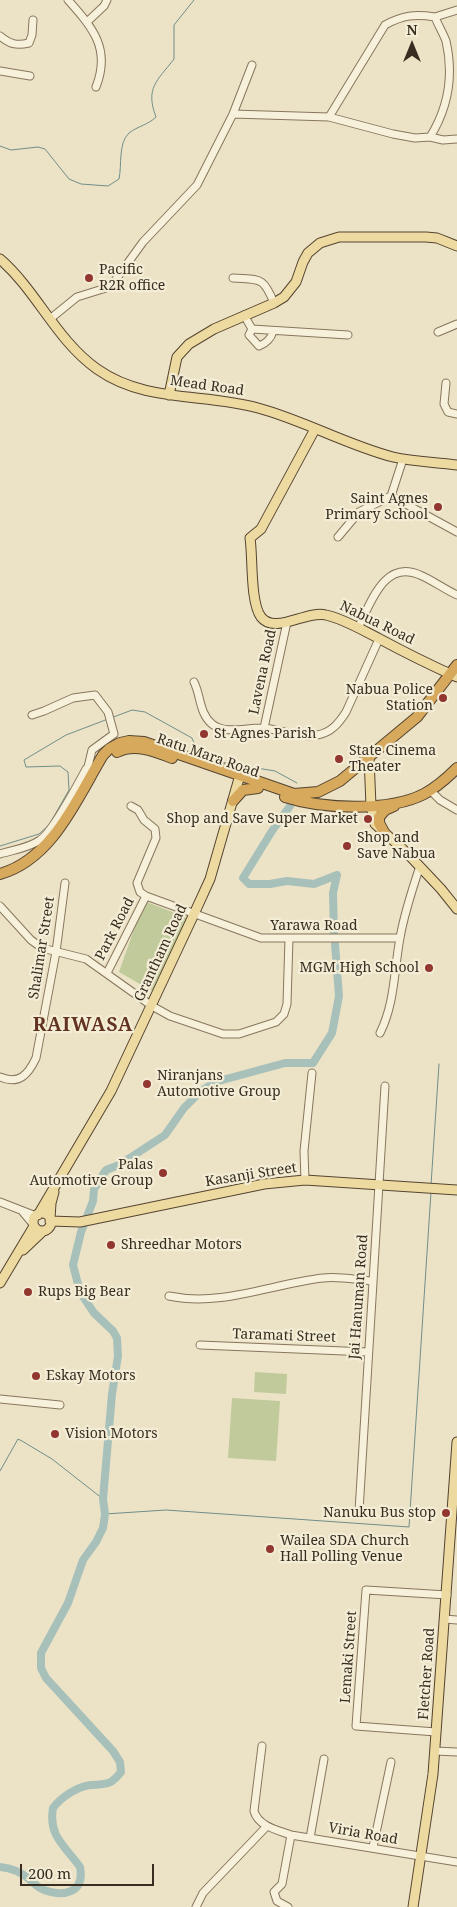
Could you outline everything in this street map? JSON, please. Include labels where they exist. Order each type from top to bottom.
[{"type":"highway","name":"Ratu Mara Road","points":[[0,881],[21,872],[40,858],[80,808],[102,766],[118,751],[132,748],[146,749],[294,794],[326,789],[340,781],[417,718],[454,676],[457,665]]},
{"type":"highway","name":"Ratu Mara Road","points":[[0,874],[8,872],[26,862],[46,844],[75,804],[91,768],[109,749],[120,743],[129,741],[155,744],[239,778],[258,788],[309,804],[324,806],[371,806],[407,801],[447,779],[457,768]]},
{"type":"highway","points":[[232,802],[244,790],[258,788]]},
{"type":"highway","points":[[386,834],[379,823],[380,815],[389,808],[407,801]]},
{"type":"main road","points":[[169,395],[177,357],[189,344],[214,329],[284,297],[296,282],[308,253],[328,240],[339,237],[426,237],[437,238],[457,246]]},
{"type":"main road","name":"Mead Road","points":[[0,258],[16,274],[81,356],[111,378],[138,389],[251,406],[391,456],[457,465]]},
{"type":"main road","name":"Nabua Road","points":[[315,429],[261,529],[250,538],[252,553],[251,574],[258,612],[262,618],[269,622],[282,624],[304,616],[318,614],[331,616],[454,676]]},
{"type":"main road","points":[[369,757],[371,806],[375,824],[420,866],[456,904]]},
{"type":"main road","name":"Grantham Road","points":[[0,1284],[35,1220],[111,1091],[152,1006],[210,880],[239,778]]},
{"type":"main road","name":"Kasanji Street","points":[[47,1225],[82,1222],[264,1184],[305,1180],[457,1190]]},
{"type":"main road","name":"Grantham Road","points":[[15,1256],[47,1225],[56,1187]]},
{"type":"main road","points":[[45,1214],[47,1225],[39,1230],[35,1220],[45,1214]]},
{"type":"main road","name":"Fletcher Road","points":[[414,1907],[435,1752],[455,1496],[457,1442]]},
{"type":"street","points":[[68,0],[96,36],[102,62],[96,87]]},
{"type":"street","points":[[87,22],[104,6],[107,0]]},
{"type":"street","points":[[329,117],[386,25],[399,17],[420,15],[435,17],[457,10]]},
{"type":"street","points":[[430,137],[442,114],[450,86],[445,41],[435,17]]},
{"type":"street","points":[[0,36],[10,44],[20,45],[29,43],[32,36],[33,20]]},
{"type":"street","points":[[50,319],[78,297],[106,288],[114,282],[142,242],[197,185],[233,114],[252,65]]},
{"type":"street","points":[[0,71],[30,76]]},
{"type":"street","points":[[233,114],[329,117],[415,138],[457,139]]},
{"type":"street","points":[[233,278],[259,280],[266,286],[274,303]]},
{"type":"street","points":[[244,315],[252,329]]},
{"type":"street","points":[[438,332],[457,324]]},
{"type":"street","points":[[252,329],[348,335]]},
{"type":"street","points":[[252,329],[249,335],[259,346],[266,344],[272,337],[273,331]]},
{"type":"street","points":[[446,383],[444,404],[448,412],[457,414]]},
{"type":"street","points":[[338,537],[359,512],[391,496],[403,459]]},
{"type":"street","points":[[391,496],[457,532]]},
{"type":"street","points":[[358,628],[379,587],[394,573],[412,572],[457,595]]},
{"type":"street","name":"Lavena Road","points":[[264,728],[287,622]]},
{"type":"street","points":[[194,682],[199,691],[200,706],[213,725],[230,729],[264,728],[300,735],[317,735],[329,732],[339,723],[346,712],[379,639]]},
{"type":"street","points":[[0,854],[14,851],[40,840],[54,823],[91,768],[92,750],[114,734],[110,719],[94,695],[73,698],[32,715]]},
{"type":"street","points":[[430,790],[440,800],[457,810]]},
{"type":"street","points":[[131,806],[138,810],[144,820],[155,828],[156,832],[156,838],[138,883],[140,892],[146,896]]},
{"type":"street","points":[[380,1033],[390,1008],[400,938],[420,866]]},
{"type":"street","name":"Shalimar Street","points":[[0,1077],[13,1080],[23,1077],[30,1071],[36,1058],[56,952],[65,883]]},
{"type":"street","name":"Yarawa Road","points":[[146,896],[261,938],[400,938]]},
{"type":"street","name":"Park Road","points":[[107,973],[146,896]]},
{"type":"street","points":[[0,906],[34,943],[42,948],[86,959],[152,1006],[170,1016],[226,1035],[243,1033],[276,1022],[283,1015],[287,1007],[289,938]]},
{"type":"street","points":[[305,1180],[304,1151],[312,1072]]},
{"type":"street","name":"Jai Hanuman Road","points":[[359,1511],[385,1086]]},
{"type":"street","points":[[0,1202],[22,1211],[35,1220]]},
{"type":"street","points":[[169,1296],[205,1299],[227,1297],[324,1278],[373,1281]]},
{"type":"street","name":"Taramati Street","points":[[200,1345],[368,1352]]},
{"type":"street","points":[[0,1399],[60,1405]]},
{"type":"street","name":"Lemaki Street","points":[[436,1732],[356,1726],[366,1590],[447,1594]]},
{"type":"street","points":[[445,1619],[457,1620]]},
{"type":"street","points":[[196,1907],[203,1893],[266,1826],[256,1817],[254,1810],[262,1746]]},
{"type":"street","points":[[435,1752],[457,1752]]},
{"type":"street","points":[[310,1838],[324,1759]]},
{"type":"street","points":[[373,1847],[391,1762]]},
{"type":"street","name":"Viria Road","points":[[266,1826],[291,1835],[457,1862]]},
{"type":"street","points":[[288,1907],[277,1901],[274,1892],[282,1884],[291,1835]]},
{"type":"green space","points":[[144,901],[188,918],[152,991],[119,972]]},
{"type":"green space","points":[[255,1372],[287,1374],[286,1394],[254,1392]]},
{"type":"green space","points":[[232,1398],[280,1401],[276,1461],[228,1458]]},
{"type":"waterway","points":[[0,146],[11,150],[38,147],[45,149],[69,179],[81,184],[108,186],[119,179],[123,143],[129,133],[156,117],[152,99],[154,85],[174,59],[174,25],[194,0]]},
{"type":"waterway","points":[[111,718],[132,710],[145,712],[192,738],[198,752],[214,761],[275,771],[297,783]]},
{"type":"waterway","points":[[0,846],[39,834],[49,825],[69,790],[68,772],[60,766],[26,767],[24,760],[66,735],[108,719]]},
{"type":"waterway","points":[[290,806],[243,878],[249,884],[270,884],[287,881],[314,884],[337,875],[333,893],[334,934]]},
{"type":"waterway","points":[[0,1867],[19,1872],[40,1888],[51,1892],[65,1893],[76,1888],[81,1876],[80,1867],[55,1833],[52,1818],[53,1808],[60,1800],[75,1790],[85,1786],[107,1783],[114,1780],[121,1772],[120,1762],[113,1751],[46,1678],[41,1668],[41,1653],[68,1603],[83,1560],[103,1528],[105,1514],[103,1499],[112,1394],[118,1356],[117,1338],[113,1331],[94,1313],[80,1292],[73,1265],[81,1232],[93,1201],[94,1189],[106,1170],[119,1165],[165,1135],[184,1108],[201,1091],[215,1082],[285,1063],[313,1063],[332,1033],[339,996],[335,944]]},
{"type":"waterway","points":[[431,1185],[439,1064]]},
{"type":"waterway","points":[[105,1514],[166,1510],[409,1527],[431,1192]]},
{"type":"waterway","points":[[0,1471],[18,1439],[52,1459],[103,1499]]},
{"type":"place","name":"Pacific R2R office","points":[[89,278]]},
{"type":"place","name":"Saint Agnes Primary School","points":[[438,507]]},
{"type":"place","name":"Nabua Police Station","points":[[443,698]]},
{"type":"place","name":"St Agnes Parish","points":[[204,734]]},
{"type":"place","name":"State Cinema Theater","points":[[339,759]]},
{"type":"place","name":"Shop and Save Super Market","points":[[368,819]]},
{"type":"place","name":"Shop and Save Nabua","points":[[347,846]]},
{"type":"place","name":"MGM High School","points":[[429,968]]},
{"type":"place","name":"Niranjans Automotive Group","points":[[147,1084]]},
{"type":"place","name":"Palas Automotive Group","points":[[163,1173]]},
{"type":"place","name":"Shreedhar Motors","points":[[111,1245]]},
{"type":"place","name":"Rups Big Bear","points":[[28,1292]]},
{"type":"place","name":"Eskay Motors","points":[[36,1376]]},
{"type":"place","name":"Vision Motors","points":[[55,1434]]},
{"type":"place","name":"Nanuku Bus stop","points":[[446,1513]]},
{"type":"place","name":"Wailea SDA Church Hall Polling Venue","points":[[270,1549]]},
{"type":"district","name":"RAIWASA","points":[[83,1026]]}]
